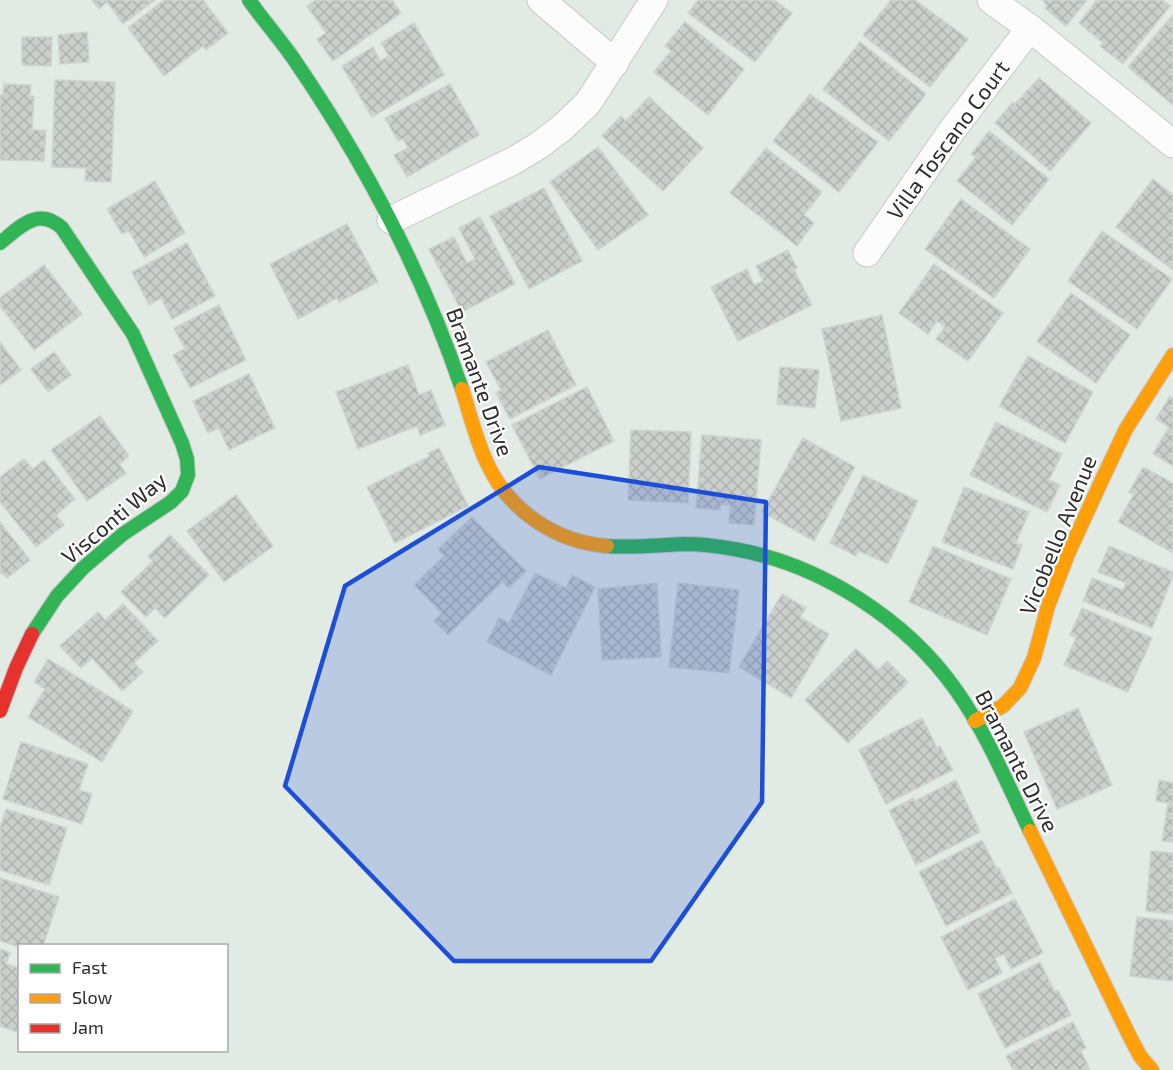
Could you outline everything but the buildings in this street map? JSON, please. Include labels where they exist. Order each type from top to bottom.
[{"type":"street","name":"Bramante Drive","points":[[249,0],[287,50],[347,143],[391,220],[444,340],[485,460],[497,483],[513,502],[533,519],[579,542],[623,547],[702,545],[739,550],[779,561],[820,577],[851,594],[884,616],[912,639],[937,665],[961,696],[986,739],[1129,1035],[1140,1056],[1152,1070]]},
{"type":"street","points":[[541,0],[615,63]]},
{"type":"street","points":[[391,220],[513,161],[538,146],[588,103],[654,0]]},
{"type":"street","points":[[991,0],[1030,28],[1173,144]]},
{"type":"street","name":"Villa Toscano Court","points":[[867,253],[953,129],[1030,28]]},
{"type":"street","name":"Visconti Way","points":[[0,243],[23,224],[46,216],[53,219],[70,238],[82,261],[128,325],[176,431],[188,464],[187,483],[171,502],[98,553],[63,590],[35,627],[0,711]]},
{"type":"street","name":"Vicobello Avenue","points":[[975,721],[1003,706],[1020,688],[1034,658],[1048,606],[1068,554],[1101,482],[1126,429],[1173,355]]},
{"type":"highlighted area","points":[[539,467],[766,502],[762,802],[651,961],[454,961],[285,786],[345,586]]},
{"type":"traffic: fast","points":[[249,0],[293,58],[367,176],[429,302],[462,389]]},
{"type":"traffic: fast","points":[[0,243],[22,225],[37,219],[45,219],[62,228],[133,334],[187,459],[188,475],[182,491],[171,502],[123,534],[83,568],[57,596],[32,634]]},
{"type":"traffic: fast","points":[[607,546],[690,544],[734,549],[766,556],[798,567],[858,598],[912,640],[936,664],[956,690],[987,741],[1030,831]]},
{"type":"traffic: slow","points":[[975,721],[1003,706],[1020,688],[1034,658],[1048,606],[1068,554],[1101,482],[1126,429],[1173,355]]},
{"type":"traffic: slow","points":[[462,389],[483,454],[496,480],[508,496],[536,521],[552,531],[588,543],[607,546]]},
{"type":"traffic: slow","points":[[1030,831],[1129,1035],[1140,1056],[1152,1070]]},
{"type":"traffic: jam","points":[[0,711],[32,634]]}]
